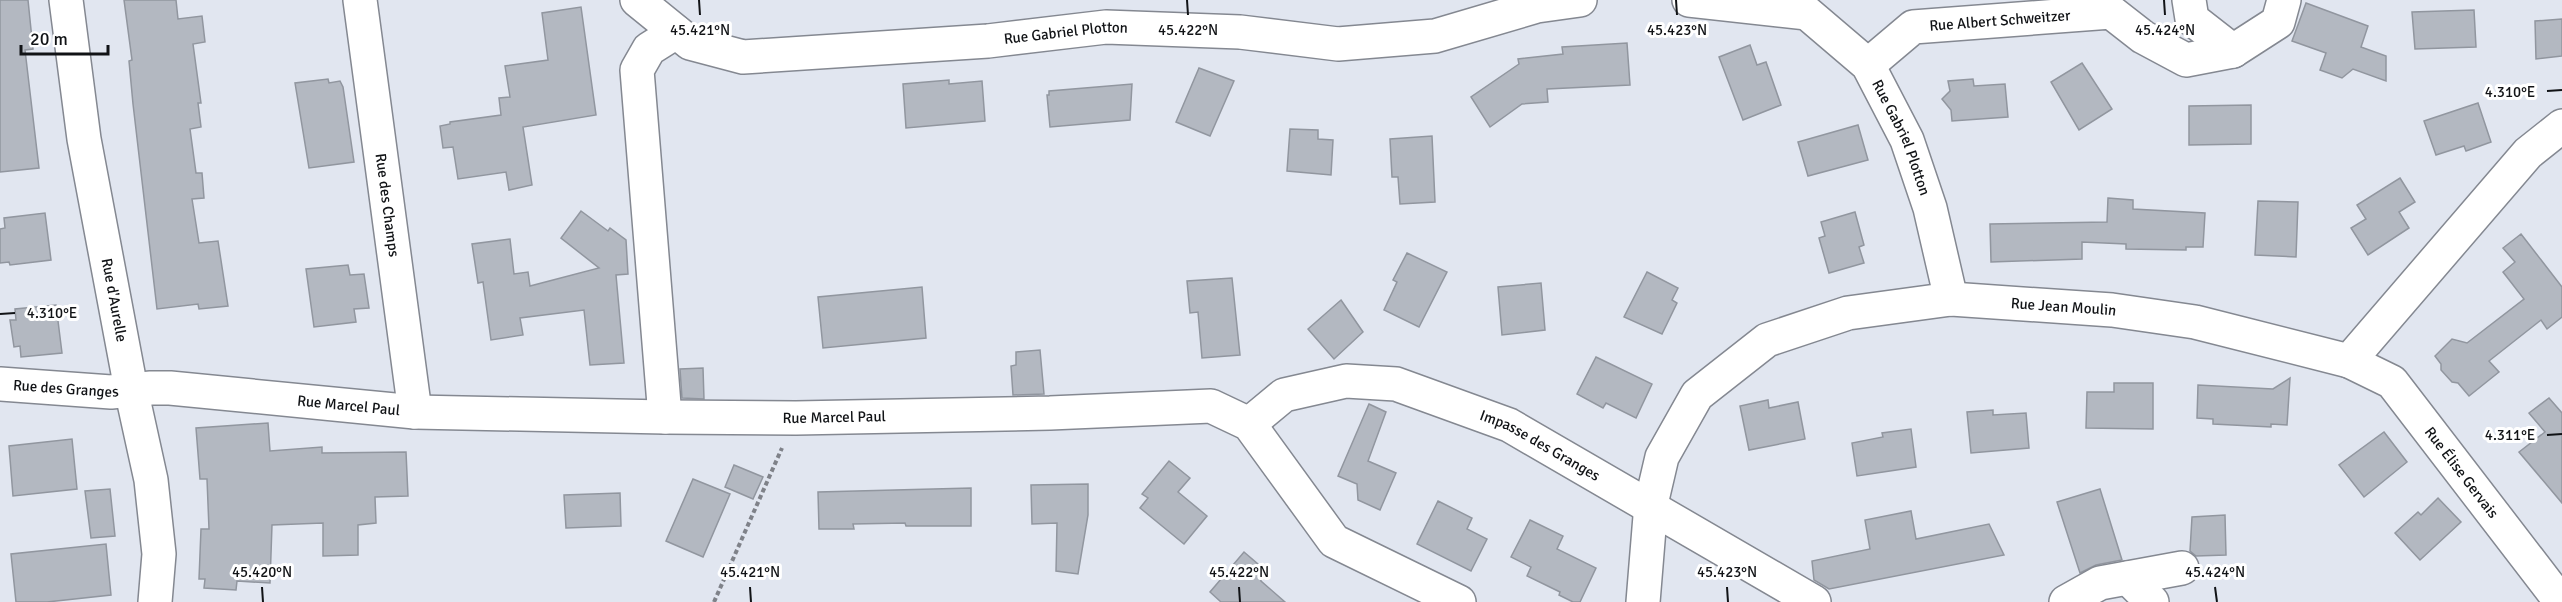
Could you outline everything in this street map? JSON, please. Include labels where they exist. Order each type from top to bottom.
[{"type":"street","name":"Rue d'Aurelle","points":[[66,0],[84,139],[131,389],[151,480],[159,554],[155,602]]},
{"type":"street","name":"Rue des Champs","points":[[360,0],[416,412]]},
{"type":"street","name":"Rue Gabriel Plotton","points":[[637,0],[690,43],[743,57],[988,41],[1106,27],[1240,32],[1338,44],[1435,36],[1537,6],[1580,0]]},
{"type":"street","name":"Rue Gabriel Plotton","points":[[1689,0],[1807,13],[1868,65],[1907,140],[1930,208],[1951,299]]},
{"type":"street","points":[[2189,0],[2192,19],[2233,51]]},
{"type":"street","name":"Rue Albert Schweitzer","points":[[1868,65],[1913,27],[2111,12],[2143,37],[2186,60],[2233,51],[2278,22],[2284,0]]},
{"type":"street","points":[[665,417],[637,70],[649,49],[676,32]]},
{"type":"street","points":[[2349,361],[2528,153],[2562,126]]},
{"type":"street","name":"Rue Jean Moulin","points":[[1643,602],[1651,508],[1662,457],[1697,395],[1767,340],[1848,313],[1951,299],[2112,310],[2194,322],[2349,361]]},
{"type":"street","name":"Rue Élise Gervais","points":[[2349,361],[2392,382],[2561,602]]},
{"type":"street","name":"Impasse des Granges","points":[[1249,424],[1284,395],[1347,381],[1396,384],[1509,425],[1814,602]]},
{"type":"street","name":"Rue des Granges","points":[[0,384],[111,393],[131,389]]},
{"type":"street","name":"Rue Marcel Paul","points":[[131,389],[170,388],[416,412],[665,417],[1050,413],[1211,406],[1249,424],[1334,541],[1459,602]]},
{"type":"street","points":[[2066,602],[2100,583],[2182,568]]},
{"type":"street","points":[[2128,578],[2152,602]]},
{"type":"path","points":[[714,602],[796,417]]},
{"type":"building","points":[[0,0],[28,0],[33,49],[25,50],[39,168],[0,172]]},
{"type":"building","points":[[124,0],[176,0],[178,19],[202,16],[205,42],[193,44],[201,103],[198,103],[201,127],[190,129],[196,173],[202,173],[204,198],[192,199],[199,243],[218,241],[228,306],[199,309],[198,304],[157,309],[133,104],[129,61],[132,60]]},
{"type":"building","points":[[2306,3],[2368,26],[2361,47],[2386,56],[2386,81],[2353,69],[2342,78],[2320,70],[2326,53],[2292,41]]},
{"type":"building","points":[[581,7],[596,115],[523,127],[532,185],[509,190],[506,172],[458,179],[453,147],[443,148],[440,126],[450,124],[450,122],[501,115],[499,98],[510,97],[505,66],[548,60],[542,13]]},
{"type":"building","points":[[2474,10],[2476,47],[2415,49],[2412,12]]},
{"type":"building","points":[[2562,19],[2562,56],[2536,59],[2535,21]]},
{"type":"building","points":[[1627,43],[1630,85],[1547,89],[1548,102],[1522,104],[1490,127],[1471,97],[1519,64],[1518,59],[1563,54],[1562,47]]},
{"type":"building","points":[[1750,45],[1757,65],[1766,62],[1781,105],[1743,120],[1719,57]]},
{"type":"building","points":[[2082,63],[2112,109],[2079,130],[2051,82]]},
{"type":"building","points":[[1199,68],[1234,81],[1210,136],[1176,122]]},
{"type":"building","points":[[328,79],[329,83],[340,81],[343,87],[354,162],[309,168],[295,83]]},
{"type":"building","points":[[1973,79],[1974,86],[2005,84],[2008,117],[1952,121],[1951,110],[1942,99],[1950,91],[1948,81]]},
{"type":"building","points":[[949,80],[949,84],[982,81],[985,121],[906,128],[903,84]]},
{"type":"building","points":[[1132,84],[1130,120],[1050,127],[1047,95],[1049,91]]},
{"type":"building","points":[[2478,103],[2491,142],[2466,151],[2464,146],[2436,155],[2424,121]]},
{"type":"building","points":[[2251,105],[2251,144],[2189,145],[2189,106]]},
{"type":"building","points":[[1858,125],[1868,160],[1808,176],[1798,142]]},
{"type":"building","points":[[1290,129],[1318,130],[1318,139],[1333,140],[1331,175],[1287,171]]},
{"type":"building","points":[[1432,136],[1435,202],[1400,204],[1398,177],[1392,177],[1390,139]]},
{"type":"building","points":[[2400,178],[2415,202],[2399,212],[2409,228],[2368,255],[2351,228],[2366,219],[2357,205]]},
{"type":"building","points":[[2108,198],[2133,200],[2133,209],[2205,213],[2203,247],[2186,247],[2186,250],[2126,249],[2126,244],[2082,242],[2082,259],[1991,262],[1990,224],[2107,222]]},
{"type":"building","points":[[2258,201],[2298,202],[2296,257],[2255,255]]},
{"type":"building","points":[[581,211],[608,231],[610,228],[626,240],[628,274],[616,275],[624,363],[590,365],[584,310],[520,318],[523,335],[491,340],[483,282],[478,283],[472,244],[510,239],[514,274],[528,272],[530,286],[599,268],[561,238]]},
{"type":"building","points":[[1855,212],[1864,245],[1859,247],[1864,263],[1829,273],[1819,238],[1825,236],[1821,222]]},
{"type":"building","points":[[45,213],[51,260],[10,265],[9,262],[0,263],[0,229],[5,228],[4,218]]},
{"type":"building","points":[[2521,234],[2562,287],[2562,317],[2547,329],[2541,320],[2489,361],[2499,372],[2469,396],[2458,383],[2452,382],[2441,370],[2441,364],[2435,356],[2452,339],[2467,343],[2524,299],[2503,272],[2515,262],[2503,248]]},
{"type":"building","points":[[1407,253],[1447,272],[1419,327],[1384,310],[1397,282],[1393,280]]},
{"type":"building","points":[[348,265],[350,275],[364,274],[369,308],[354,309],[356,322],[314,327],[306,269]]},
{"type":"building","points":[[1647,272],[1678,288],[1672,300],[1677,303],[1662,334],[1624,317]]},
{"type":"building","points":[[1232,278],[1240,355],[1202,358],[1198,312],[1190,313],[1187,281]]},
{"type":"building","points":[[1541,283],[1545,330],[1502,335],[1498,287]]},
{"type":"building","points":[[922,287],[926,338],[823,348],[818,297]]},
{"type":"building","points":[[1341,300],[1363,332],[1334,359],[1308,329]]},
{"type":"building","points":[[56,305],[62,353],[21,357],[20,346],[14,347],[10,320],[16,320],[15,309]]},
{"type":"building","points":[[1040,350],[1044,394],[1013,395],[1011,366],[1016,365],[1016,352]]},
{"type":"building","points":[[1596,357],[1652,384],[1636,418],[1606,403],[1603,408],[1577,394]]},
{"type":"building","points":[[703,368],[704,399],[682,398],[680,369]]},
{"type":"building","points":[[2290,378],[2287,425],[2271,424],[2271,427],[2213,424],[2213,419],[2197,418],[2198,385],[2273,389]]},
{"type":"building","points":[[2114,383],[2153,383],[2153,429],[2086,428],[2087,392],[2114,392]]},
{"type":"building","points":[[2549,398],[2562,413],[2562,503],[2519,452],[2545,432],[2529,413]]},
{"type":"building","points":[[1768,400],[1769,408],[1798,402],[1805,439],[1749,450],[1740,406]]},
{"type":"building","points":[[1369,404],[1386,412],[1368,461],[1396,473],[1380,510],[1358,500],[1357,484],[1338,476]]},
{"type":"building","points":[[1993,410],[1993,415],[2026,413],[2029,448],[1971,453],[1967,412]]},
{"type":"building","points":[[268,423],[270,451],[322,447],[322,453],[406,452],[408,496],[375,497],[376,523],[358,525],[358,555],[323,556],[323,523],[272,525],[270,583],[237,581],[236,590],[204,588],[205,579],[199,579],[201,529],[209,529],[207,479],[200,479],[196,428]]},
{"type":"building","points":[[1911,429],[1916,467],[1857,476],[1852,443],[1883,437],[1882,433]]},
{"type":"building","points":[[2384,432],[2407,462],[2364,497],[2339,465]]},
{"type":"building","points":[[72,439],[77,489],[13,496],[9,446]]},
{"type":"building","points":[[1169,461],[1190,478],[1178,492],[1207,516],[1184,544],[1140,508],[1148,498],[1142,494]]},
{"type":"building","points":[[734,465],[763,477],[753,499],[725,487]]},
{"type":"building","points":[[693,479],[730,494],[703,557],[666,541]]},
{"type":"building","points":[[1088,484],[1088,515],[1078,574],[1056,571],[1057,523],[1032,524],[1031,485]]},
{"type":"building","points":[[971,488],[971,526],[906,526],[905,523],[853,524],[854,529],[819,529],[818,492]]},
{"type":"building","points":[[110,489],[115,536],[91,538],[85,491]]},
{"type":"building","points":[[2100,489],[2122,560],[2096,565],[2080,573],[2057,502]]},
{"type":"building","points":[[620,493],[621,526],[566,528],[564,495]]},
{"type":"building","points":[[2438,498],[2461,522],[2420,560],[2395,533],[2418,512],[2421,515]]},
{"type":"building","points":[[1438,501],[1472,518],[1467,529],[1487,539],[1471,571],[1417,544]]},
{"type":"building","points":[[1911,511],[1916,539],[1989,524],[2004,555],[1829,589],[1814,580],[1812,561],[1870,549],[1865,520]]},
{"type":"building","points":[[2225,515],[2226,555],[2196,556],[2190,551],[2192,517]]},
{"type":"building","points":[[1530,520],[1563,536],[1557,549],[1596,568],[1580,602],[1573,602],[1559,595],[1560,592],[1527,576],[1531,567],[1511,557]]},
{"type":"building","points":[[106,544],[111,595],[47,602],[16,602],[11,554]]},
{"type":"building","points":[[1244,552],[1259,565],[1261,581],[1285,602],[1221,602],[1210,592]]}]
